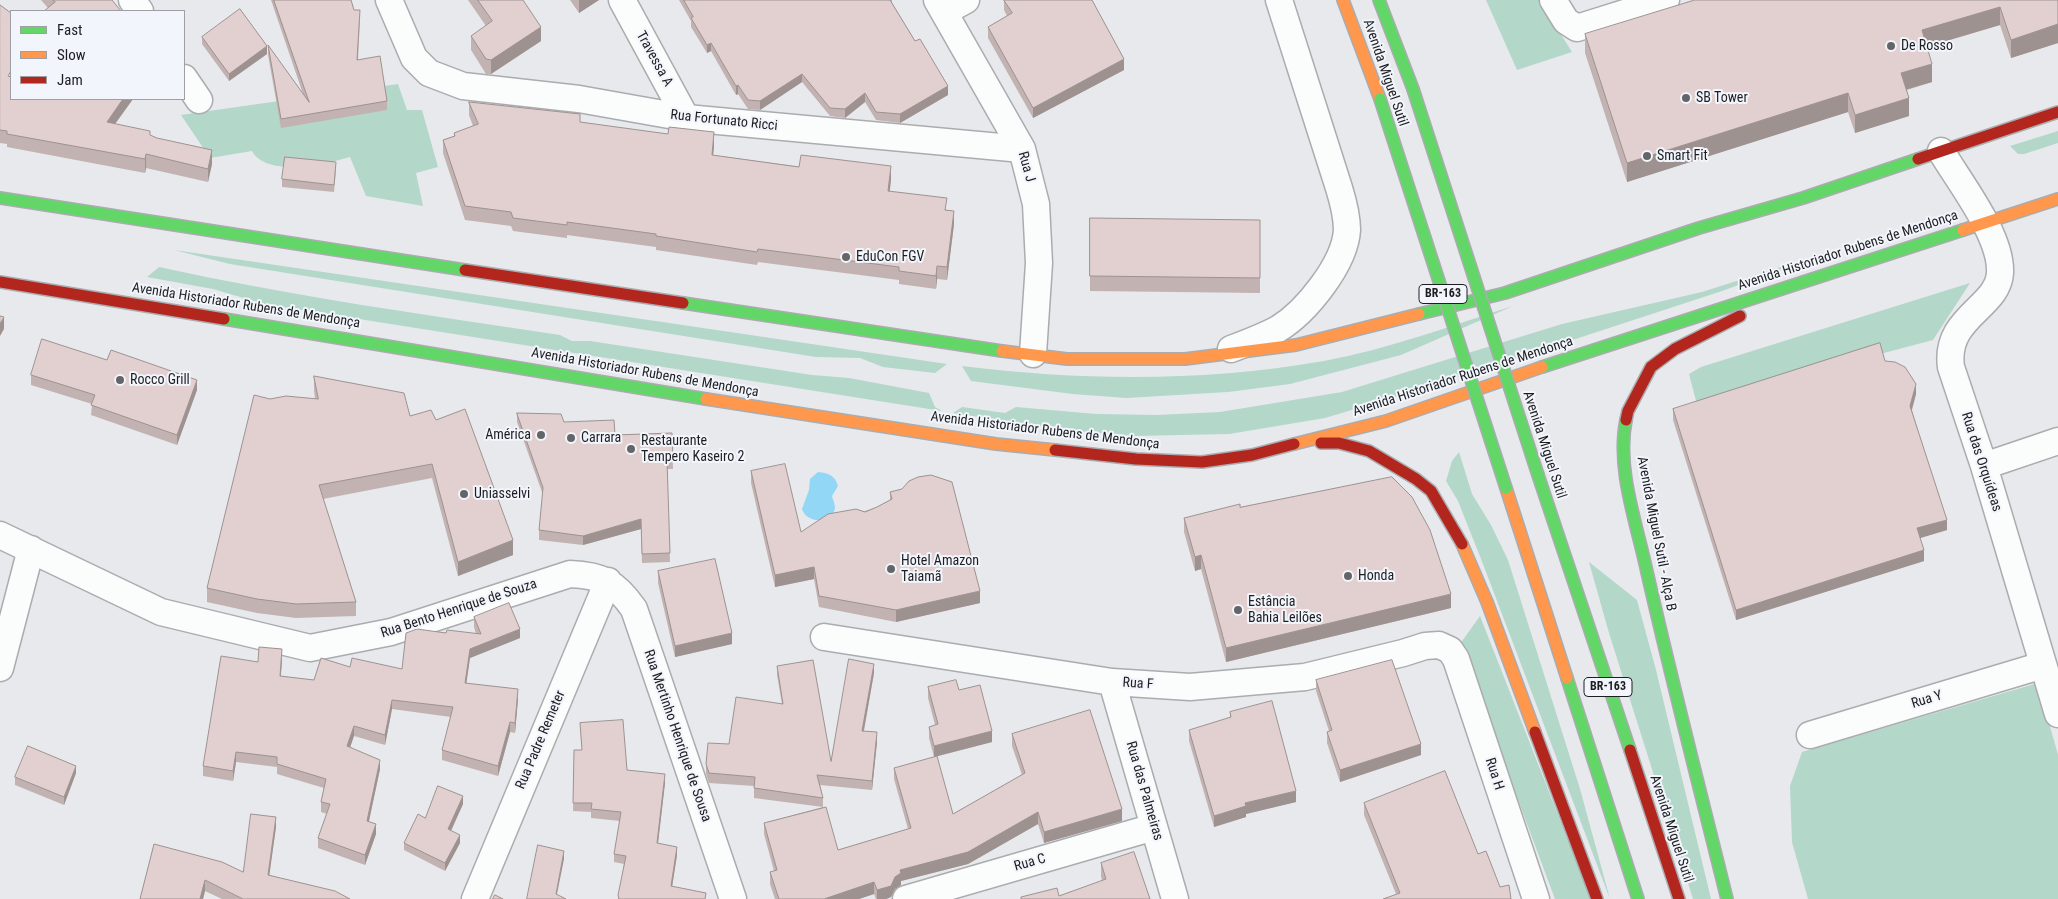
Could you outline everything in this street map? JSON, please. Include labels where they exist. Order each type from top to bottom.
[{"type":"main road","name":"Avenida Miguel Sutil","points":[[1343,0],[1380,100],[1638,899]]},
{"type":"main road","name":"Avenida Miguel Sutil","points":[[1379,0],[1413,89],[1538,475],[1679,899]]},
{"type":"main road","points":[[0,198],[770,317],[1067,359],[1185,359],[1296,345],[1505,293],[1699,228],[1803,198],[2058,112]]},
{"type":"main road","name":"Avenida Historiador Rubens de Mendonça","points":[[0,282],[738,404],[996,444],[1136,459],[1202,462],[1252,455],[1386,421],[1588,351],[1823,277],[2058,199]]},
{"type":"main road","name":"Avenida Miguel Sutil - Alça B","points":[[1727,899],[1670,673],[1626,476],[1623,436],[1628,412],[1651,367],[1675,349],[1823,277]]},
{"type":"main road","points":[[1302,443],[1339,443],[1369,451],[1416,479],[1431,491],[1460,540],[1487,602],[1597,899]]},
{"type":"street","name":"Rua Fortunato Ricci","points":[[389,0],[414,58],[429,73],[463,86],[579,100],[686,118],[1022,149]]},
{"type":"street","name":"Travessa A","points":[[622,0],[686,118]]},
{"type":"street","points":[[1185,359],[1251,342],[1294,317],[1325,281],[1337,261],[1347,231],[1344,205],[1279,0]]},
{"type":"street","points":[[1553,0],[1566,21],[1577,28],[1666,0]]},
{"type":"street","name":"Rua J","points":[[949,4],[1022,149],[1036,204],[1040,263],[1033,354]]},
{"type":"street","points":[[185,79],[199,100]]},
{"type":"street","name":"Rua das Orquídeas","points":[[1941,151],[1986,222],[1999,262],[1998,283],[1954,337],[1950,356],[1951,367],[1984,466],[2058,714]]},
{"type":"street","points":[[1984,466],[2058,441]]},
{"type":"street","name":"Rua Bento Henrique de Souza","points":[[0,535],[161,612],[310,648],[391,632],[570,574],[591,574],[608,581]]},
{"type":"street","points":[[0,668],[31,549]]},
{"type":"street","name":"Rua Padre Remeter","points":[[475,899],[608,581]]},
{"type":"street","name":"Rua Mertinho Henrique de Sousa","points":[[608,581],[623,593],[634,609],[733,899]]},
{"type":"street","name":"Rua F","points":[[824,637],[1112,682],[1190,687],[1305,677],[1425,646],[1439,645],[1450,650]]},
{"type":"street","name":"Rua H","points":[[1450,650],[1456,659],[1536,899]]},
{"type":"street","name":"Rua Y","points":[[1810,736],[2044,665]]},
{"type":"street","name":"Rua das Palmeiras","points":[[1112,682],[1176,899]]},
{"type":"street","name":"Rua C","points":[[906,899],[1154,827]]},
{"type":"green space","points":[[1486,0],[1539,0],[1572,52],[1517,70]]},
{"type":"green space","points":[[398,84],[407,110],[422,110],[438,167],[416,173],[423,206],[366,196],[350,157],[327,163],[298,167],[283,167],[270,164],[260,159],[252,151],[210,158],[181,115]]},
{"type":"green space","points":[[2058,131],[2058,143],[2024,154],[2018,154],[2010,146]]},
{"type":"green space","points":[[174,250],[947,364],[935,373],[883,367],[860,358],[816,357],[230,264]]},
{"type":"green space","points":[[1834,250],[1722,291],[1435,385],[1325,418],[1229,434],[1132,436],[1066,430],[953,413],[962,407],[1005,413],[1016,407],[1096,414],[1157,415],[1220,412],[1342,392],[1562,324],[1702,292]]},
{"type":"green space","points":[[159,267],[309,296],[560,335],[572,341],[590,341],[812,375],[849,378],[929,393],[935,407],[942,411],[264,304],[213,289],[147,277]]},
{"type":"green space","points":[[1970,283],[1933,340],[1880,354],[1699,412],[1689,374],[1701,367]]},
{"type":"green space","points":[[1513,306],[1401,355],[1290,384],[1228,392],[1126,398],[1073,394],[971,381],[962,366],[1098,377],[1188,376],[1279,368],[1324,361],[1372,350]]},
{"type":"green space","points":[[1459,452],[1472,494],[1491,525],[1508,560],[1580,789],[1610,899],[1483,564],[1458,501],[1446,481],[1452,461]]},
{"type":"green space","points":[[1589,562],[1637,600],[1656,670],[1711,899],[1693,899],[1609,633]]},
{"type":"green space","points":[[1480,616],[1591,899],[1555,899],[1460,644]]},
{"type":"green space","points":[[2038,683],[2058,755],[2058,899],[1808,899],[1792,842],[1790,786],[1802,752]]},
{"type":"water","points":[[818,472],[831,475],[838,486],[832,496],[835,506],[833,513],[830,517],[819,520],[804,514],[802,509],[809,490],[810,479]]},
{"type":"building","points":[[53,0],[112,0],[120,10],[45,10],[55,2]]},
{"type":"building","points":[[274,0],[351,0],[354,10],[360,10],[357,60],[380,56],[387,101],[281,119],[268,45],[309,102]]},
{"type":"building","points":[[478,0],[523,0],[541,27],[491,60],[486,59],[471,36],[492,21]]},
{"type":"building","points":[[684,0],[890,0],[915,41],[920,39],[948,86],[900,114],[876,112],[865,93],[845,109],[830,108],[802,74],[760,101],[748,100],[738,85],[736,86],[711,43],[707,45],[691,18],[693,17]]},
{"type":"building","points":[[1004,0],[1092,0],[1124,59],[1033,108],[988,27],[1012,13]]},
{"type":"building","points":[[1695,0],[2058,0],[2058,24],[2011,40],[2000,7],[1922,30],[1932,64],[1901,73],[1909,98],[1855,115],[1848,93],[1627,163],[1585,34]]},
{"type":"building","points":[[0,5],[10,12],[10,73],[8,76],[10,77],[10,100],[122,100],[107,122],[150,131],[150,135],[157,138],[212,150],[208,169],[146,154],[145,159],[7,134],[7,131],[0,130]]},
{"type":"building","points":[[240,9],[267,46],[229,74],[202,37]]},
{"type":"building","points":[[469,102],[580,114],[580,122],[668,134],[669,127],[714,132],[712,155],[799,167],[801,155],[891,166],[888,191],[947,198],[945,210],[954,211],[947,267],[937,266],[936,276],[899,271],[899,267],[758,249],[757,252],[656,236],[656,234],[567,222],[567,225],[513,218],[511,212],[465,206],[443,140],[455,136],[454,133],[478,124]]},
{"type":"building","points":[[285,157],[336,162],[334,185],[282,179]]},
{"type":"building","points":[[1090,218],[1260,220],[1260,278],[1090,276]]},
{"type":"building","points":[[0,316],[4,317],[0,324]]},
{"type":"building","points":[[42,339],[107,360],[111,350],[197,380],[177,435],[91,405],[95,395],[31,375]]},
{"type":"building","points":[[1880,343],[1885,361],[1895,362],[1905,367],[1916,384],[1910,406],[1947,520],[1917,528],[1924,550],[1736,610],[1673,409]]},
{"type":"building","points":[[314,376],[404,393],[410,416],[431,410],[436,420],[465,409],[513,540],[458,562],[432,464],[319,485],[356,602],[296,604],[257,599],[207,588],[254,395],[270,399],[286,396],[318,399]]},
{"type":"building","points":[[517,413],[561,414],[564,422],[614,420],[615,435],[672,433],[673,460],[667,460],[670,553],[642,554],[641,519],[583,536],[539,530],[543,488]]},
{"type":"building","points":[[785,464],[801,532],[828,514],[856,509],[865,512],[877,507],[892,499],[890,492],[902,489],[909,481],[918,477],[931,475],[952,482],[980,591],[896,610],[819,596],[814,567],[775,575],[751,471]]},
{"type":"building","name":"Honda","points":[[1392,477],[1412,497],[1430,530],[1451,594],[1226,648],[1201,555],[1195,557],[1184,518],[1240,504],[1240,507]]},
{"type":"building","points":[[715,559],[732,633],[675,646],[658,571]]},
{"type":"building","points":[[509,603],[520,629],[470,649],[465,683],[518,689],[515,723],[510,722],[498,766],[442,750],[453,707],[392,700],[385,735],[354,726],[347,746],[380,760],[367,821],[376,824],[365,855],[318,838],[330,804],[321,802],[326,779],[277,764],[277,757],[236,752],[233,771],[203,766],[221,656],[258,662],[259,647],[282,649],[280,676],[314,680],[321,658],[350,667],[352,658],[402,669],[406,633],[417,629],[446,633],[447,630],[481,634],[474,617]]},
{"type":"building","points":[[849,659],[874,664],[862,731],[877,732],[872,781],[817,775],[823,798],[754,788],[755,777],[709,773],[706,764],[708,743],[729,744],[736,697],[783,704],[777,666],[813,660],[831,761]]},
{"type":"building","points":[[1392,660],[1421,744],[1340,770],[1327,732],[1332,730],[1316,680]]},
{"type":"building","points":[[956,680],[959,690],[980,685],[992,731],[934,746],[929,727],[938,724],[928,687]]},
{"type":"building","points":[[1272,701],[1296,791],[1245,803],[1246,806],[1214,816],[1189,730],[1231,717],[1230,712]]},
{"type":"building","points":[[1090,710],[1122,809],[1044,832],[1038,812],[968,852],[900,870],[901,873],[895,877],[891,886],[877,890],[874,882],[824,899],[779,899],[770,872],[777,870],[764,823],[826,807],[838,850],[911,828],[894,768],[937,756],[953,814],[1025,773],[1012,734]]},
{"type":"building","points":[[623,720],[627,770],[665,774],[657,843],[677,847],[671,886],[706,893],[705,899],[619,899],[618,895],[626,856],[614,854],[621,812],[591,809],[592,803],[573,803],[574,750],[582,750],[580,723]]},
{"type":"building","points":[[28,746],[76,766],[64,797],[15,777]]},
{"type":"building","points":[[1445,771],[1478,854],[1486,851],[1500,887],[1509,885],[1511,899],[1383,899],[1400,893],[1364,803]]},
{"type":"building","points":[[438,786],[463,796],[448,829],[460,835],[445,863],[404,843],[418,814],[425,818]]},
{"type":"building","points":[[251,814],[276,817],[268,875],[335,891],[350,899],[243,899],[205,880],[200,899],[140,899],[154,844],[222,862],[243,872]]},
{"type":"building","points":[[538,845],[564,851],[556,894],[566,899],[527,899]]},
{"type":"building","points":[[1134,852],[1150,899],[1021,899],[1021,897],[1057,888],[1059,896],[1106,879],[1101,863]]},
{"type":"building","points":[[495,895],[503,899],[493,899]]},
{"type":"traffic: fast","points":[[1379,0],[1413,89]]},
{"type":"traffic: fast","points":[[1413,89],[1538,475]]},
{"type":"traffic: fast","points":[[1380,99],[1506,488]]},
{"type":"traffic: fast","points":[[1419,314],[1505,293],[1699,228],[1803,198],[1918,159]]},
{"type":"traffic: fast","points":[[0,198],[465,270]]},
{"type":"traffic: fast","points":[[1542,367],[1963,230]]},
{"type":"traffic: fast","points":[[683,303],[1002,351]]},
{"type":"traffic: fast","points":[[224,319],[706,399]]},
{"type":"traffic: fast","points":[[1626,420],[1624,458],[1629,496],[1727,899]]},
{"type":"traffic: fast","points":[[1538,475],[1630,750]]},
{"type":"traffic: fast","points":[[1567,678],[1638,899]]},
{"type":"traffic: slow","points":[[1343,0],[1380,99]]},
{"type":"traffic: slow","points":[[1963,230],[2058,199]]},
{"type":"traffic: slow","points":[[1002,351],[1067,359],[1185,359],[1296,345],[1419,314]]},
{"type":"traffic: slow","points":[[1294,444],[1386,421],[1542,367]]},
{"type":"traffic: slow","points":[[706,399],[996,444],[1055,450]]},
{"type":"traffic: slow","points":[[1506,488],[1567,678]]},
{"type":"traffic: slow","points":[[1462,544],[1487,602],[1535,732]]},
{"type":"traffic: jam","points":[[1918,159],[2058,112]]},
{"type":"traffic: jam","points":[[465,270],[683,303]]},
{"type":"traffic: jam","points":[[0,282],[224,319]]},
{"type":"traffic: jam","points":[[1626,420],[1628,411],[1651,367],[1675,349],[1740,316]]},
{"type":"traffic: jam","points":[[1321,443],[1339,443],[1369,451],[1416,479],[1431,491],[1462,544]]},
{"type":"traffic: jam","points":[[1055,450],[1136,459],[1202,462],[1252,455],[1294,444]]},
{"type":"traffic: jam","points":[[1535,732],[1597,899]]},
{"type":"traffic: jam","points":[[1630,750],[1679,899]]},
{"type":"place","name":"De Rosso","points":[[1891,46]]},
{"type":"place","name":"SB Tower","points":[[1686,98]]},
{"type":"place","name":"Smart Fit","points":[[1647,156]]},
{"type":"place","name":"EduCon FGV","points":[[846,257]]},
{"type":"place","name":"Rocco Grill","points":[[120,380]]},
{"type":"place","name":"América","points":[[541,435]]},
{"type":"place","name":"Carrara","points":[[571,438]]},
{"type":"place","name":"Restaurante Tempero Kaseiro 2","points":[[631,449]]},
{"type":"place","name":"Uniasselvi","points":[[464,494]]},
{"type":"place","name":"Hotel Amazon Taiamã","points":[[891,569]]},
{"type":"place","name":"Honda","points":[[1348,576]]},
{"type":"place","name":"Estância Bahia Leilões","points":[[1238,610]]}]
